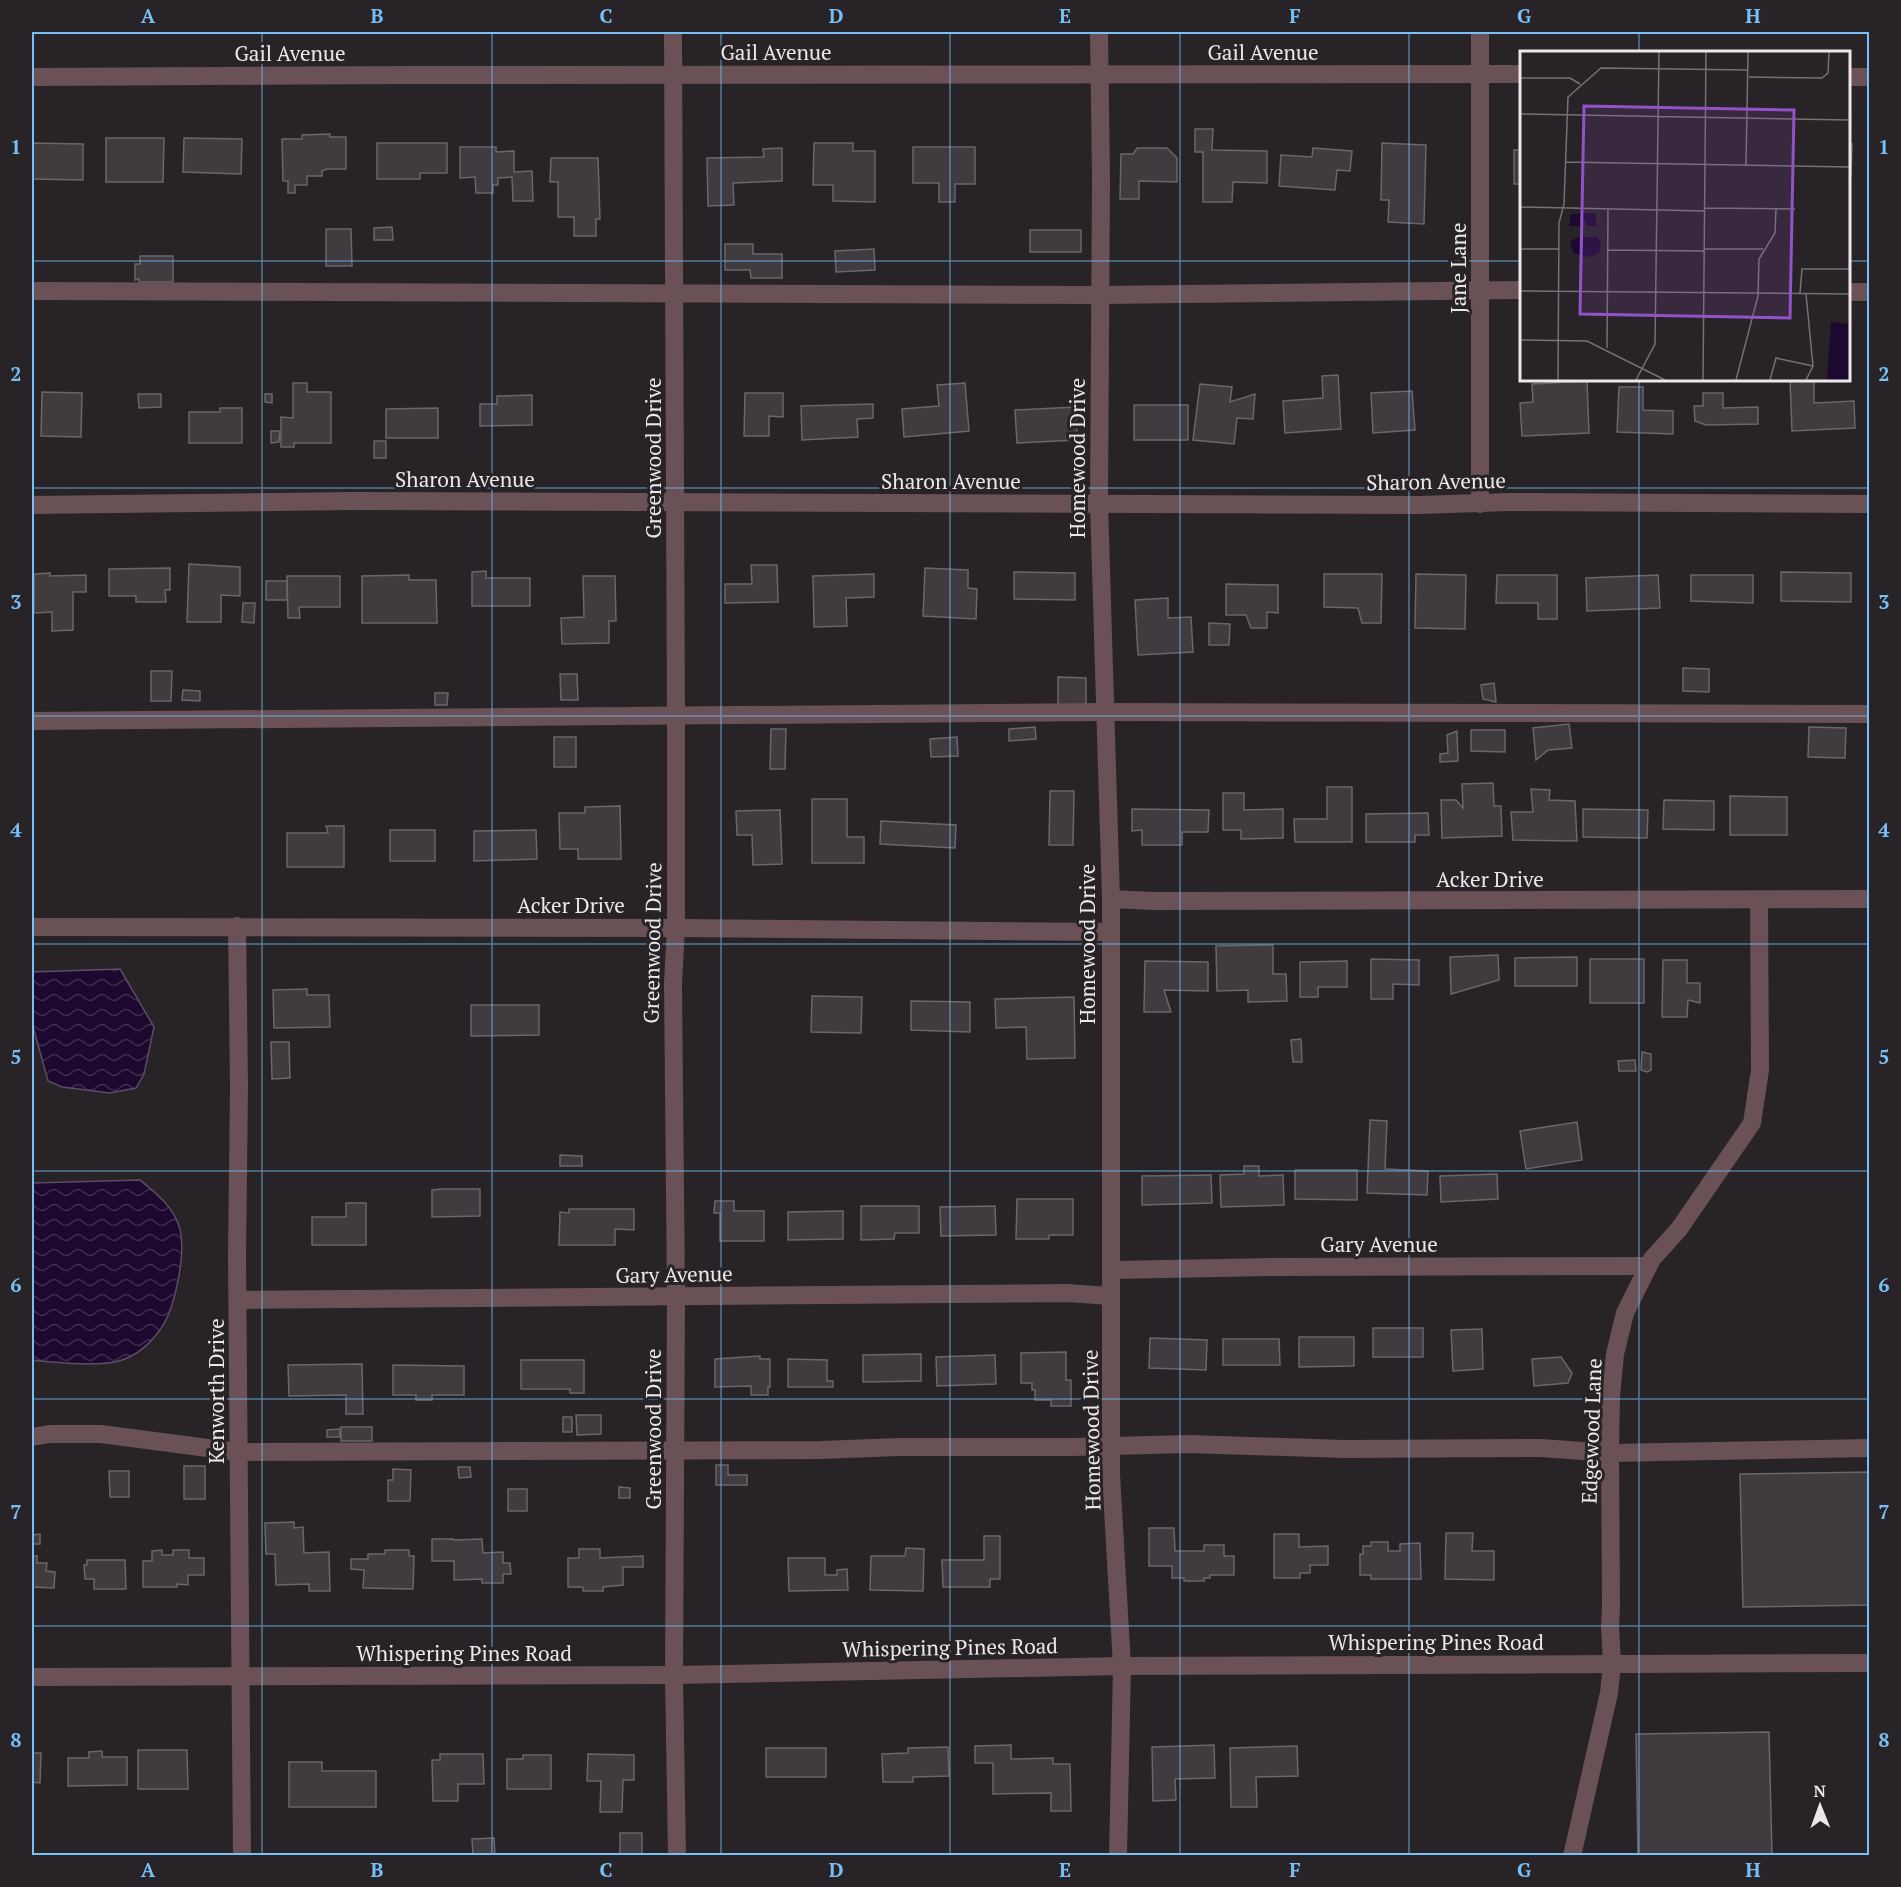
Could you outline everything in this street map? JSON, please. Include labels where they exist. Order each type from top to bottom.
[{"type":"street","name":"Greenwood Drive","points":[[673,32],[676,717],[676,928],[673,995],[676,1296],[674,1676],[677,1856]]},
{"type":"street","name":"Homewood Drive","points":[[1099,32],[1099,504],[1111,899],[1111,1447],[1122,1666],[1118,1856]]},
{"type":"street","name":"Jane Lane","points":[[1480,32],[1480,504]]},
{"type":"street","name":"Gail Avenue","points":[[32,78],[398,75],[1520,74]]},
{"type":"street","points":[[1850,77],[1869,77]]},
{"type":"street","points":[[32,291],[1100,295],[1520,290]]},
{"type":"street","points":[[1850,292],[1869,292]]},
{"type":"street","name":"Sharon Avenue","points":[[32,505],[352,501],[1869,504]]},
{"type":"street","points":[[32,721],[1105,712],[1869,714]]},
{"type":"street","name":"Acker Drive","points":[[1111,899],[1189,901],[1869,899]]},
{"type":"street","name":"Edgewood Lane","points":[[1572,1856],[1609,1693],[1612,1664],[1610,1453],[1611,1396],[1615,1354],[1624,1313],[1648,1266],[1679,1229],[1752,1123],[1760,1070],[1759,901]]},
{"type":"street","name":"Kenworth Drive","points":[[237,926],[238,1452],[242,1856]]},
{"type":"street","name":"Acker Drive","points":[[32,927],[676,928],[1110,932]]},
{"type":"street","name":"Gary Avenue","points":[[1111,1270],[1648,1266]]},
{"type":"street","name":"Gary Avenue","points":[[238,1300],[1067,1293],[1111,1296]]},
{"type":"street","points":[[32,1437],[49,1434],[100,1434],[238,1452],[675,1452],[1189,1444],[1344,1449],[1542,1448],[1610,1453],[1869,1448]]},
{"type":"street","name":"Whispering Pines Road","points":[[32,1677],[674,1676],[1122,1666],[1869,1663]]},
{"type":"water","points":[[120,969],[154,1027],[144,1074],[136,1088],[110,1093],[62,1087],[48,1081],[32,1023],[32,972]]},
{"type":"water","points":[[140,1180],[169,1207],[180,1229],[182,1253],[178,1282],[165,1322],[146,1345],[131,1356],[119,1361],[88,1364],[32,1360],[32,1183]]},
{"type":"building","points":[[1195,129],[1213,129],[1212,150],[1267,151],[1267,183],[1233,182],[1232,202],[1203,202],[1203,152],[1195,152]]},
{"type":"building","points":[[330,134],[330,137],[346,137],[346,169],[327,169],[322,171],[322,176],[307,176],[307,185],[295,185],[295,193],[288,193],[288,181],[283,181],[282,139],[302,139],[302,135]]},
{"type":"building","points":[[106,138],[164,138],[163,182],[106,182]]},
{"type":"building","points":[[184,138],[242,139],[241,174],[183,172]]},
{"type":"building","points":[[32,143],[83,144],[83,180],[32,179]]},
{"type":"building","points":[[377,143],[447,143],[447,173],[420,173],[420,179],[377,179]]},
{"type":"building","points":[[814,143],[853,143],[853,151],[875,151],[875,202],[833,201],[833,185],[813,185]]},
{"type":"building","points":[[1382,143],[1426,145],[1424,224],[1388,222],[1389,200],[1381,200]]},
{"type":"building","points":[[1850,144],[1852,144],[1851,176]]},
{"type":"building","points":[[460,147],[496,147],[496,152],[514,151],[514,172],[532,171],[533,201],[513,201],[512,177],[498,178],[498,185],[493,185],[493,193],[476,193],[475,177],[460,178]]},
{"type":"building","points":[[913,147],[975,147],[975,184],[955,184],[955,202],[939,202],[939,183],[913,183]]},
{"type":"building","points":[[782,148],[782,181],[733,183],[734,205],[708,206],[707,158],[764,157],[763,149]]},
{"type":"building","points":[[1137,148],[1167,148],[1177,158],[1177,182],[1139,181],[1139,199],[1120,199],[1121,154],[1133,154]]},
{"type":"building","points":[[1313,148],[1352,151],[1350,171],[1337,170],[1335,190],[1279,186],[1281,155],[1312,157]]},
{"type":"building","points":[[1514,150],[1520,150],[1520,184],[1514,184]]},
{"type":"building","points":[[551,158],[598,158],[600,219],[596,219],[596,236],[574,236],[574,217],[558,217],[558,182],[550,182]]},
{"type":"building","points":[[392,227],[393,240],[374,240],[374,228]]},
{"type":"building","points":[[326,229],[351,229],[352,266],[326,266]]},
{"type":"building","points":[[1030,230],[1081,230],[1081,252],[1030,252]]},
{"type":"building","points":[[725,244],[753,244],[753,254],[782,254],[782,278],[751,278],[750,270],[725,270]]},
{"type":"building","points":[[874,249],[875,270],[836,272],[835,251]]},
{"type":"building","points":[[140,256],[173,256],[173,282],[135,280],[135,264],[140,264]]},
{"type":"building","points":[[1338,375],[1341,429],[1285,433],[1283,401],[1323,398],[1322,376]]},
{"type":"building","points":[[1587,381],[1589,433],[1522,436],[1520,403],[1533,402],[1532,384]]},
{"type":"building","points":[[1790,381],[1814,381],[1814,403],[1854,401],[1855,428],[1792,431]]},
{"type":"building","points":[[293,383],[307,383],[307,392],[331,392],[331,443],[294,443],[294,447],[281,447],[281,417],[293,418]]},
{"type":"building","points":[[965,383],[969,431],[904,437],[902,409],[939,406],[937,385]]},
{"type":"building","points":[[1200,384],[1232,387],[1230,402],[1255,394],[1253,419],[1237,418],[1234,444],[1193,440]]},
{"type":"building","points":[[1619,387],[1643,387],[1643,410],[1673,411],[1673,434],[1617,432]]},
{"type":"building","points":[[1412,391],[1415,430],[1373,433],[1371,393]]},
{"type":"building","points":[[42,392],[82,393],[81,437],[41,436]]},
{"type":"building","points":[[745,393],[783,393],[783,417],[769,416],[769,436],[744,436]]},
{"type":"building","points":[[1703,393],[1723,393],[1723,408],[1758,407],[1758,424],[1706,425],[1695,421],[1694,406],[1703,406]]},
{"type":"building","points":[[138,394],[161,394],[161,407],[139,408]]},
{"type":"building","points":[[265,394],[272,394],[272,403],[265,402]]},
{"type":"building","points":[[532,395],[532,425],[480,426],[480,404],[497,404],[497,396]]},
{"type":"building","points":[[873,404],[873,418],[857,419],[858,437],[802,440],[801,406]]},
{"type":"building","points":[[1134,405],[1188,405],[1188,440],[1134,440]]},
{"type":"building","points":[[1076,407],[1077,440],[1017,443],[1015,410]]},
{"type":"building","points":[[220,408],[242,408],[242,443],[189,443],[189,412],[220,412]]},
{"type":"building","points":[[438,408],[438,438],[386,438],[386,409]]},
{"type":"building","points":[[271,431],[280,431],[279,442],[271,443]]},
{"type":"building","points":[[374,441],[386,441],[386,458],[374,458]]},
{"type":"building","points":[[189,564],[240,567],[240,596],[221,595],[221,622],[187,622]]},
{"type":"building","points":[[751,565],[777,565],[778,602],[725,603],[725,584],[752,584]]},
{"type":"building","points":[[170,568],[170,590],[165,590],[166,602],[136,602],[136,596],[109,596],[109,569]]},
{"type":"building","points":[[925,568],[968,570],[968,588],[977,589],[976,619],[923,616]]},
{"type":"building","points":[[486,571],[486,578],[530,578],[530,606],[472,606],[472,572]]},
{"type":"building","points":[[1014,572],[1075,573],[1075,600],[1014,599]]},
{"type":"building","points":[[1781,572],[1851,573],[1851,602],[1781,601]]},
{"type":"building","points":[[50,573],[50,576],[86,575],[86,592],[73,592],[73,630],[52,631],[52,612],[34,613],[34,574]]},
{"type":"building","points":[[874,574],[874,597],[846,598],[847,626],[814,627],[813,576]]},
{"type":"building","points":[[1324,574],[1382,574],[1381,623],[1362,623],[1358,608],[1324,607]]},
{"type":"building","points":[[1416,574],[1466,575],[1465,629],[1415,628]]},
{"type":"building","points":[[409,575],[409,580],[436,580],[437,623],[362,623],[362,576]]},
{"type":"building","points":[[1497,575],[1557,575],[1557,619],[1538,619],[1538,603],[1496,603]]},
{"type":"building","points":[[1658,575],[1660,608],[1587,611],[1586,578]]},
{"type":"building","points":[[1691,575],[1753,575],[1753,603],[1691,601]]},
{"type":"building","points":[[287,576],[340,576],[340,607],[299,607],[300,618],[288,618]]},
{"type":"building","points":[[583,576],[615,576],[616,621],[609,621],[609,643],[562,644],[561,618],[584,617]]},
{"type":"building","points":[[266,581],[287,581],[287,600],[266,600]]},
{"type":"building","points":[[1226,584],[1278,585],[1278,613],[1267,612],[1267,628],[1251,628],[1246,615],[1226,615]]},
{"type":"building","points":[[1168,598],[1168,618],[1191,617],[1193,652],[1138,655],[1135,600]]},
{"type":"building","points":[[243,603],[255,603],[254,623],[242,622]]},
{"type":"building","points":[[1209,623],[1230,624],[1229,645],[1209,645]]},
{"type":"building","points":[[1683,668],[1709,669],[1709,692],[1683,691]]},
{"type":"building","points":[[151,671],[172,671],[171,701],[151,701]]},
{"type":"building","points":[[560,674],[577,674],[578,700],[561,700]]},
{"type":"building","points":[[1058,677],[1086,678],[1086,706],[1058,705]]},
{"type":"building","points":[[1494,683],[1496,702],[1483,699],[1481,685]]},
{"type":"building","points":[[183,690],[200,691],[200,701],[182,700]]},
{"type":"building","points":[[435,693],[448,693],[447,705],[435,705]]},
{"type":"building","points":[[1569,724],[1572,748],[1548,750],[1536,760],[1533,728]]},
{"type":"building","points":[[1035,727],[1036,739],[1009,741],[1009,729]]},
{"type":"building","points":[[1809,727],[1846,728],[1845,758],[1808,757]]},
{"type":"building","points":[[771,729],[786,729],[785,769],[770,769]]},
{"type":"building","points":[[1471,730],[1505,730],[1505,752],[1471,751]]},
{"type":"building","points":[[1457,731],[1458,761],[1440,762],[1440,754],[1448,753],[1447,735]]},
{"type":"building","points":[[554,737],[576,737],[576,767],[554,767]]},
{"type":"building","points":[[957,737],[958,756],[931,757],[930,739]]},
{"type":"building","points":[[1493,783],[1494,806],[1501,806],[1502,836],[1442,838],[1441,800],[1456,800],[1463,808],[1462,784]]},
{"type":"building","points":[[1327,787],[1352,787],[1352,842],[1295,842],[1294,819],[1327,819]]},
{"type":"building","points":[[1531,789],[1550,790],[1549,800],[1575,801],[1577,841],[1513,840],[1511,812],[1533,812]]},
{"type":"building","points":[[1050,791],[1074,791],[1073,845],[1049,845]]},
{"type":"building","points":[[1223,793],[1244,793],[1244,810],[1283,809],[1283,838],[1241,839],[1241,830],[1223,830]]},
{"type":"building","points":[[1730,796],[1787,797],[1787,835],[1730,835]]},
{"type":"building","points":[[812,799],[847,799],[847,837],[864,837],[864,863],[812,863]]},
{"type":"building","points":[[1664,800],[1714,801],[1714,830],[1663,829]]},
{"type":"building","points":[[620,806],[621,859],[578,859],[578,849],[560,849],[559,813],[585,813],[585,807]]},
{"type":"building","points":[[1132,809],[1209,810],[1208,832],[1182,832],[1182,845],[1142,845],[1142,830],[1132,831]]},
{"type":"building","points":[[1583,809],[1648,810],[1647,838],[1583,837]]},
{"type":"building","points":[[780,810],[782,864],[753,865],[752,835],[737,835],[736,811]]},
{"type":"building","points":[[1428,813],[1429,835],[1415,835],[1415,842],[1366,842],[1366,814]]},
{"type":"building","points":[[881,821],[956,825],[955,848],[880,844]]},
{"type":"building","points":[[326,826],[344,826],[344,867],[287,867],[287,833],[328,833]]},
{"type":"building","points":[[390,830],[435,830],[435,861],[390,861]]},
{"type":"building","points":[[536,830],[537,859],[474,861],[474,831]]},
{"type":"building","points":[[1273,945],[1273,974],[1286,974],[1287,1001],[1248,1002],[1248,990],[1217,991],[1216,946]]},
{"type":"building","points":[[1498,955],[1499,980],[1451,994],[1450,957]]},
{"type":"building","points":[[1577,957],[1577,986],[1515,986],[1515,958]]},
{"type":"building","points":[[1371,959],[1419,960],[1419,985],[1393,984],[1393,999],[1371,999]]},
{"type":"building","points":[[1590,959],[1644,959],[1644,1003],[1590,1003]]},
{"type":"building","points":[[1663,960],[1687,960],[1687,983],[1700,983],[1700,1003],[1688,1000],[1687,1017],[1662,1017]]},
{"type":"building","points":[[1145,961],[1208,962],[1208,991],[1164,990],[1171,1012],[1144,1012]]},
{"type":"building","points":[[1347,961],[1347,987],[1318,987],[1318,997],[1300,997],[1300,962]]},
{"type":"building","points":[[307,989],[307,995],[329,995],[330,1027],[274,1028],[273,990]]},
{"type":"building","points":[[812,996],[862,997],[861,1033],[811,1032]]},
{"type":"building","points":[[1074,997],[1075,1058],[1027,1059],[1026,1027],[996,1028],[995,999]]},
{"type":"building","points":[[911,1001],[970,1002],[970,1032],[911,1030]]},
{"type":"building","points":[[471,1005],[539,1005],[539,1035],[471,1036]]},
{"type":"building","points":[[1301,1039],[1302,1062],[1293,1062],[1291,1040]]},
{"type":"building","points":[[271,1042],[289,1042],[290,1078],[272,1079]]},
{"type":"building","points":[[1642,1052],[1651,1054],[1651,1070],[1647,1072],[1641,1070]]},
{"type":"building","points":[[1635,1060],[1636,1071],[1619,1071],[1618,1061]]},
{"type":"building","points":[[1370,1120],[1387,1121],[1385,1169],[1428,1171],[1427,1195],[1367,1193]]},
{"type":"building","points":[[1577,1122],[1582,1160],[1526,1169],[1520,1131]]},
{"type":"building","points":[[560,1155],[582,1156],[582,1166],[560,1166]]},
{"type":"building","points":[[1244,1166],[1259,1166],[1259,1176],[1283,1175],[1284,1205],[1221,1207],[1220,1175],[1244,1174]]},
{"type":"building","points":[[1295,1170],[1357,1170],[1357,1200],[1295,1199]]},
{"type":"building","points":[[1497,1174],[1498,1199],[1441,1202],[1440,1176]]},
{"type":"building","points":[[1211,1175],[1212,1203],[1142,1205],[1142,1176]]},
{"type":"building","points":[[480,1189],[480,1216],[432,1217],[432,1190]]},
{"type":"building","points":[[1017,1199],[1073,1199],[1073,1235],[1049,1235],[1049,1239],[1016,1239]]},
{"type":"building","points":[[715,1201],[734,1201],[734,1211],[764,1211],[764,1241],[720,1241],[720,1213],[714,1213]]},
{"type":"building","points":[[346,1203],[366,1203],[366,1245],[312,1245],[312,1217],[346,1217]]},
{"type":"building","points":[[861,1206],[919,1206],[919,1233],[895,1233],[894,1239],[861,1240]]},
{"type":"building","points":[[995,1206],[996,1235],[941,1236],[940,1207]]},
{"type":"building","points":[[569,1209],[634,1209],[634,1230],[615,1229],[615,1245],[559,1245],[560,1212],[569,1213]]},
{"type":"building","points":[[843,1211],[843,1239],[788,1240],[788,1212]]},
{"type":"building","points":[[1373,1328],[1423,1328],[1423,1357],[1373,1357]]},
{"type":"building","points":[[1482,1329],[1483,1369],[1453,1371],[1451,1330]]},
{"type":"building","points":[[1299,1337],[1354,1337],[1354,1366],[1299,1367]]},
{"type":"building","points":[[1150,1338],[1207,1340],[1206,1370],[1149,1368]]},
{"type":"building","points":[[1223,1339],[1279,1339],[1280,1365],[1223,1365]]},
{"type":"building","points":[[1066,1352],[1066,1380],[1071,1380],[1071,1406],[1051,1406],[1051,1400],[1035,1400],[1032,1383],[1021,1383],[1021,1353]]},
{"type":"building","points":[[921,1354],[921,1381],[863,1382],[863,1355]]},
{"type":"building","points":[[995,1355],[996,1384],[937,1386],[936,1357]]},
{"type":"building","points":[[760,1356],[760,1359],[770,1359],[768,1395],[751,1395],[751,1386],[715,1387],[715,1359]]},
{"type":"building","points":[[1561,1357],[1572,1373],[1568,1383],[1534,1386],[1532,1359]]},
{"type":"building","points":[[788,1359],[827,1360],[827,1381],[833,1381],[833,1387],[788,1387]]},
{"type":"building","points":[[521,1360],[584,1360],[584,1393],[570,1393],[570,1389],[521,1389]]},
{"type":"building","points":[[362,1364],[363,1414],[346,1414],[346,1395],[289,1396],[288,1365]]},
{"type":"building","points":[[393,1365],[464,1366],[464,1395],[432,1395],[432,1400],[416,1400],[416,1395],[393,1395]]},
{"type":"building","points":[[576,1415],[601,1415],[601,1434],[577,1435]]},
{"type":"building","points":[[563,1417],[572,1417],[572,1432],[563,1432]]},
{"type":"building","points":[[341,1427],[372,1427],[372,1441],[341,1441]]},
{"type":"building","points":[[340,1429],[340,1437],[327,1437],[327,1430]]},
{"type":"building","points":[[716,1465],[728,1465],[728,1475],[747,1475],[747,1485],[716,1485]]},
{"type":"building","points":[[184,1466],[205,1466],[205,1499],[184,1499]]},
{"type":"building","points":[[458,1467],[470,1467],[471,1477],[459,1478]]},
{"type":"building","points":[[393,1469],[411,1470],[410,1501],[388,1501],[388,1480],[393,1480]]},
{"type":"building","points":[[109,1471],[129,1471],[129,1497],[110,1497]]},
{"type":"building","points":[[1870,1472],[1870,1605],[1743,1607],[1740,1474]]},
{"type":"building","points":[[619,1487],[630,1488],[630,1498],[619,1498]]},
{"type":"building","points":[[508,1489],[527,1489],[527,1511],[508,1511]]},
{"type":"building","points":[[294,1522],[294,1528],[303,1527],[304,1553],[329,1552],[330,1591],[309,1591],[309,1584],[276,1585],[275,1554],[266,1554],[265,1523]]},
{"type":"building","points":[[1149,1528],[1174,1528],[1175,1551],[1204,1551],[1204,1545],[1224,1545],[1224,1556],[1234,1556],[1234,1575],[1210,1575],[1210,1578],[1204,1578],[1204,1581],[1184,1581],[1184,1578],[1172,1578],[1172,1566],[1149,1566]]},
{"type":"building","points":[[1446,1533],[1473,1533],[1472,1551],[1494,1551],[1494,1580],[1445,1579]]},
{"type":"building","points":[[40,1534],[40,1544],[32,1544],[32,1535]]},
{"type":"building","points":[[1274,1534],[1299,1534],[1299,1547],[1328,1546],[1328,1565],[1310,1565],[1310,1573],[1300,1573],[1300,1578],[1274,1578]]},
{"type":"building","points":[[984,1536],[1000,1536],[1000,1579],[990,1579],[990,1587],[943,1587],[942,1560],[984,1560]]},
{"type":"building","points":[[432,1539],[482,1539],[483,1553],[503,1552],[503,1563],[510,1563],[511,1574],[503,1574],[503,1583],[482,1583],[482,1579],[454,1580],[454,1561],[432,1561]]},
{"type":"building","points":[[1371,1542],[1388,1542],[1388,1551],[1400,1551],[1400,1544],[1420,1543],[1421,1579],[1371,1579],[1371,1575],[1360,1575],[1360,1554],[1363,1554],[1363,1546],[1371,1546]]},
{"type":"building","points":[[906,1548],[924,1549],[923,1591],[870,1590],[871,1556],[905,1556]]},
{"type":"building","points":[[579,1549],[600,1549],[600,1558],[643,1556],[643,1567],[623,1567],[623,1585],[603,1587],[603,1591],[583,1591],[583,1587],[568,1587],[568,1558],[579,1558]]},
{"type":"building","points":[[162,1550],[162,1555],[173,1555],[173,1550],[189,1550],[189,1558],[204,1558],[204,1575],[188,1575],[188,1585],[143,1587],[143,1561],[152,1561],[152,1551]]},
{"type":"building","points":[[385,1550],[409,1550],[409,1556],[414,1556],[413,1589],[363,1588],[364,1570],[351,1569],[351,1559],[368,1559],[368,1554],[385,1554]]},
{"type":"building","points":[[32,1556],[37,1556],[37,1563],[47,1563],[46,1571],[55,1572],[54,1588],[32,1587]]},
{"type":"building","points":[[788,1558],[825,1558],[825,1575],[837,1575],[837,1570],[847,1569],[848,1590],[789,1591]]},
{"type":"building","points":[[87,1560],[125,1560],[126,1589],[94,1589],[94,1579],[85,1579],[84,1565],[87,1565]]},
{"type":"building","points":[[1769,1732],[1772,1856],[1638,1856],[1636,1734]]},
{"type":"building","points":[[1011,1745],[1011,1759],[1053,1758],[1053,1764],[1070,1764],[1071,1811],[1051,1811],[1051,1793],[993,1794],[993,1763],[975,1763],[975,1746]]},
{"type":"building","points":[[1214,1745],[1215,1778],[1175,1779],[1176,1800],[1153,1801],[1152,1747]]},
{"type":"building","points":[[1297,1746],[1298,1776],[1256,1777],[1257,1807],[1231,1807],[1230,1748]]},
{"type":"building","points":[[948,1747],[949,1776],[913,1777],[913,1782],[883,1782],[882,1754],[908,1753],[908,1748]]},
{"type":"building","points":[[766,1748],[826,1748],[826,1777],[766,1777]]},
{"type":"building","points":[[138,1750],[187,1750],[188,1789],[138,1789]]},
{"type":"building","points":[[102,1751],[102,1757],[127,1757],[127,1785],[68,1786],[68,1758],[89,1758],[89,1752]]},
{"type":"building","points":[[32,1753],[41,1753],[40,1783],[32,1782]]},
{"type":"building","points":[[440,1754],[483,1754],[484,1784],[458,1784],[458,1801],[433,1801],[432,1760],[440,1760]]},
{"type":"building","points":[[588,1754],[634,1755],[634,1780],[623,1780],[622,1812],[600,1812],[601,1781],[587,1781]]},
{"type":"building","points":[[523,1755],[551,1755],[551,1789],[507,1789],[507,1759],[523,1759]]},
{"type":"building","points":[[289,1762],[322,1762],[322,1771],[376,1771],[376,1807],[289,1807]]},
{"type":"building","points":[[620,1833],[642,1833],[642,1856],[620,1856]]},
{"type":"building","points":[[494,1838],[495,1856],[473,1856],[472,1839]]}]
